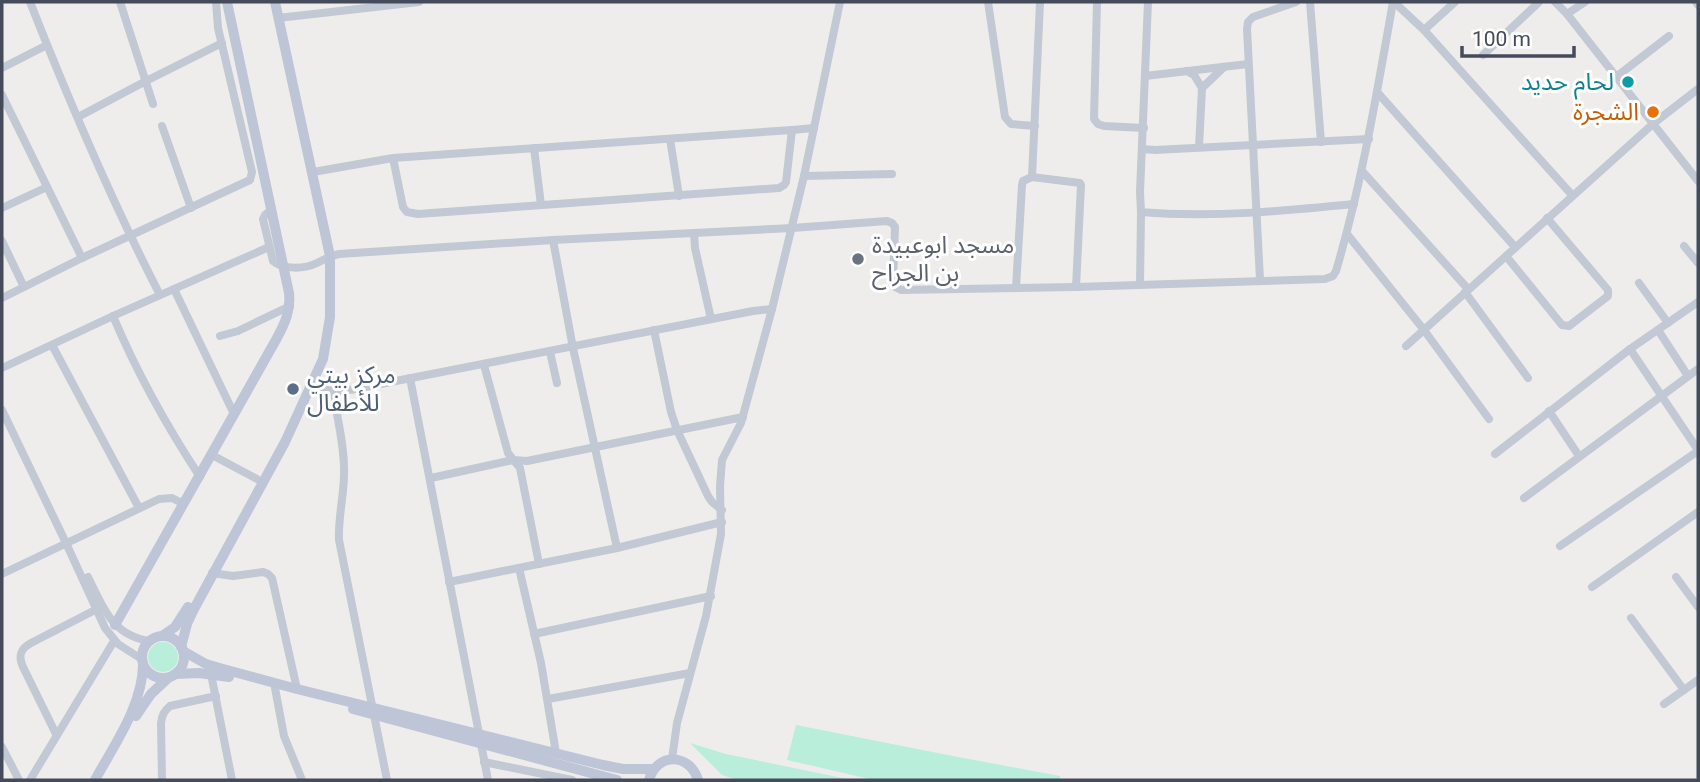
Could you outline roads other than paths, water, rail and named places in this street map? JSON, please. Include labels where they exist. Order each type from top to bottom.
[{"type":"street","points":[[30,2],[130,236],[160,295]]},
{"type":"street","points":[[120,2],[153,104]]},
{"type":"street","points":[[2,298],[247,182],[252,175],[217,20],[216,2]]},
{"type":"street","points":[[115,625],[280,333],[290,306],[284,266],[227,2]]},
{"type":"street","points":[[102,780],[141,707],[156,688],[182,666],[182,649],[190,617],[285,442],[323,359],[330,317],[330,256],[275,2]]},
{"type":"street","points":[[278,18],[363,5],[419,2]]},
{"type":"street","points":[[672,759],[677,723],[711,596],[722,534],[722,460],[743,417],[772,309],[841,2]]},
{"type":"street","points":[[988,2],[1005,117],[1011,124],[1035,126]]},
{"type":"street","points":[[1032,177],[1040,2]]},
{"type":"street","points":[[1097,2],[1094,120],[1104,126],[1143,128]]},
{"type":"street","points":[[1140,285],[1148,2]]},
{"type":"street","points":[[1260,280],[1247,29],[1252,18],[1296,2]]},
{"type":"street","points":[[1310,2],[1321,142]]},
{"type":"street","points":[[272,209],[263,219],[274,262],[284,266],[307,266],[330,256],[889,221],[895,228],[893,282],[899,290],[1325,279],[1333,276],[1347,234],[1369,139],[1393,2]]},
{"type":"street","points":[[1393,2],[1423,30],[1572,195]]},
{"type":"street","points":[[1423,30],[1455,2]]},
{"type":"street","points":[[1483,55],[1539,2]]},
{"type":"street","points":[[1555,2],[1698,181]]},
{"type":"street","points":[[1567,14],[1584,2]]},
{"type":"street","points":[[217,20],[230,16]]},
{"type":"street","points":[[1616,77],[1669,36]]},
{"type":"street","points":[[78,117],[222,43]]},
{"type":"street","points":[[2,68],[47,45]]},
{"type":"street","points":[[1145,76],[1248,64]]},
{"type":"street","points":[[1202,88],[1224,67]]},
{"type":"street","points":[[1187,71],[1194,75],[1202,88],[1199,147]]},
{"type":"street","points":[[1406,346],[1572,195],[1654,123],[1698,89]]},
{"type":"street","points":[[1377,92],[1515,247]]},
{"type":"street","points":[[2,95],[82,258]]},
{"type":"street","points":[[162,126],[191,208]]},
{"type":"street","points":[[313,172],[393,158],[814,128]]},
{"type":"street","points":[[393,158],[401,202],[407,212],[412,214],[679,196],[782,187],[786,182],[792,130]]},
{"type":"street","points":[[670,139],[679,196]]},
{"type":"street","points":[[1142,149],[1369,139]]},
{"type":"street","points":[[534,148],[541,205]]},
{"type":"street","points":[[1362,171],[1467,291],[1528,378]]},
{"type":"street","points":[[804,176],[892,174]]},
{"type":"street","points":[[1016,288],[1022,185],[1023,181],[1032,177],[1081,185],[1076,287]]},
{"type":"street","points":[[2,208],[47,187]]},
{"type":"street","points":[[1141,212],[1165,215],[1258,213],[1354,204]]},
{"type":"street","points":[[1506,256],[1562,325],[1569,326],[1608,296],[1608,290],[1547,218]]},
{"type":"street","points":[[694,233],[711,319]]},
{"type":"street","points":[[1347,234],[1424,330],[1489,419]]},
{"type":"street","points":[[553,240],[573,348],[617,548]]},
{"type":"street","points":[[2,241],[24,287]]},
{"type":"street","points":[[1684,246],[1698,263]]},
{"type":"street","points":[[2,368],[269,247]]},
{"type":"street","points":[[1639,283],[1668,323]]},
{"type":"street","points":[[174,289],[234,414]]},
{"type":"street","points":[[1495,454],[1630,349],[1698,302]]},
{"type":"street","points":[[220,336],[247,327],[290,306]]},
{"type":"street","points":[[312,385],[332,391],[350,390],[772,309]]},
{"type":"street","points":[[113,316],[151,398],[200,477]]},
{"type":"street","points":[[654,330],[668,403],[677,429],[708,496],[722,510]]},
{"type":"street","points":[[1658,330],[1688,376]]},
{"type":"street","points":[[52,345],[139,508]]},
{"type":"street","points":[[95,780],[136,702],[141,686],[145,648],[150,641],[175,626],[185,613],[324,348]]},
{"type":"street","points":[[1560,545],[1698,451],[1630,349]]},
{"type":"street","points":[[550,352],[557,383]]},
{"type":"street","points":[[484,365],[508,453],[520,468],[539,564]]},
{"type":"street","points":[[1524,498],[1698,369]]},
{"type":"street","points":[[410,378],[488,780]]},
{"type":"street","points":[[332,391],[344,461],[339,540],[387,780]]},
{"type":"street","points":[[2,402],[105,628],[114,640],[143,661],[152,675],[160,678],[188,673],[211,674],[623,769],[654,769]]},
{"type":"street","points":[[2,410],[105,612],[115,625],[133,637],[150,641]]},
{"type":"street","points":[[1549,411],[1579,456]]},
{"type":"street","points":[[430,478],[513,460],[527,461],[595,448],[743,417]]},
{"type":"street","points":[[212,455],[257,479]]},
{"type":"street","points":[[2,573],[163,497],[184,504]]},
{"type":"street","points":[[1592,587],[1698,512]]},
{"type":"street","points":[[449,582],[617,548],[722,522]]},
{"type":"street","points":[[519,568],[548,699],[556,753]]},
{"type":"street","points":[[212,573],[233,576],[263,572],[272,578],[297,689]]},
{"type":"street","points":[[1676,577],[1698,607]]},
{"type":"street","points":[[534,634],[711,596]]},
{"type":"street","points":[[56,734],[23,667],[21,653],[30,643],[97,609]]},
{"type":"street","points":[[1631,618],[1684,690]]},
{"type":"street","points":[[162,636],[171,638],[182,649],[214,667],[372,711]]},
{"type":"street","points":[[30,780],[114,640]]},
{"type":"street","points":[[548,699],[690,673]]},
{"type":"street","points":[[211,674],[232,780]]},
{"type":"street","points":[[1664,704],[1698,680]]},
{"type":"street","points":[[275,688],[284,736],[302,780]]},
{"type":"street","points":[[162,780],[161,723],[165,710],[170,706],[216,696]]},
{"type":"street","points":[[480,738],[617,780]]},
{"type":"street","points":[[2,747],[19,780]]},
{"type":"street","points":[[649,780],[654,769],[662,762],[672,759],[686,763],[700,778]]},
{"type":"street","points":[[484,762],[556,779],[572,780]]},
{"type":"place","name":"لحام حديد","points":[[1628,82]]},
{"type":"place","name":"الشجرة","points":[[1653,112]]},
{"type":"place","name":"مسجد ابوعبيدة بن الجراح","points":[[858,259]]},
{"type":"place","name":"مركز بيتي للأطفال","points":[[293,389]]}]
